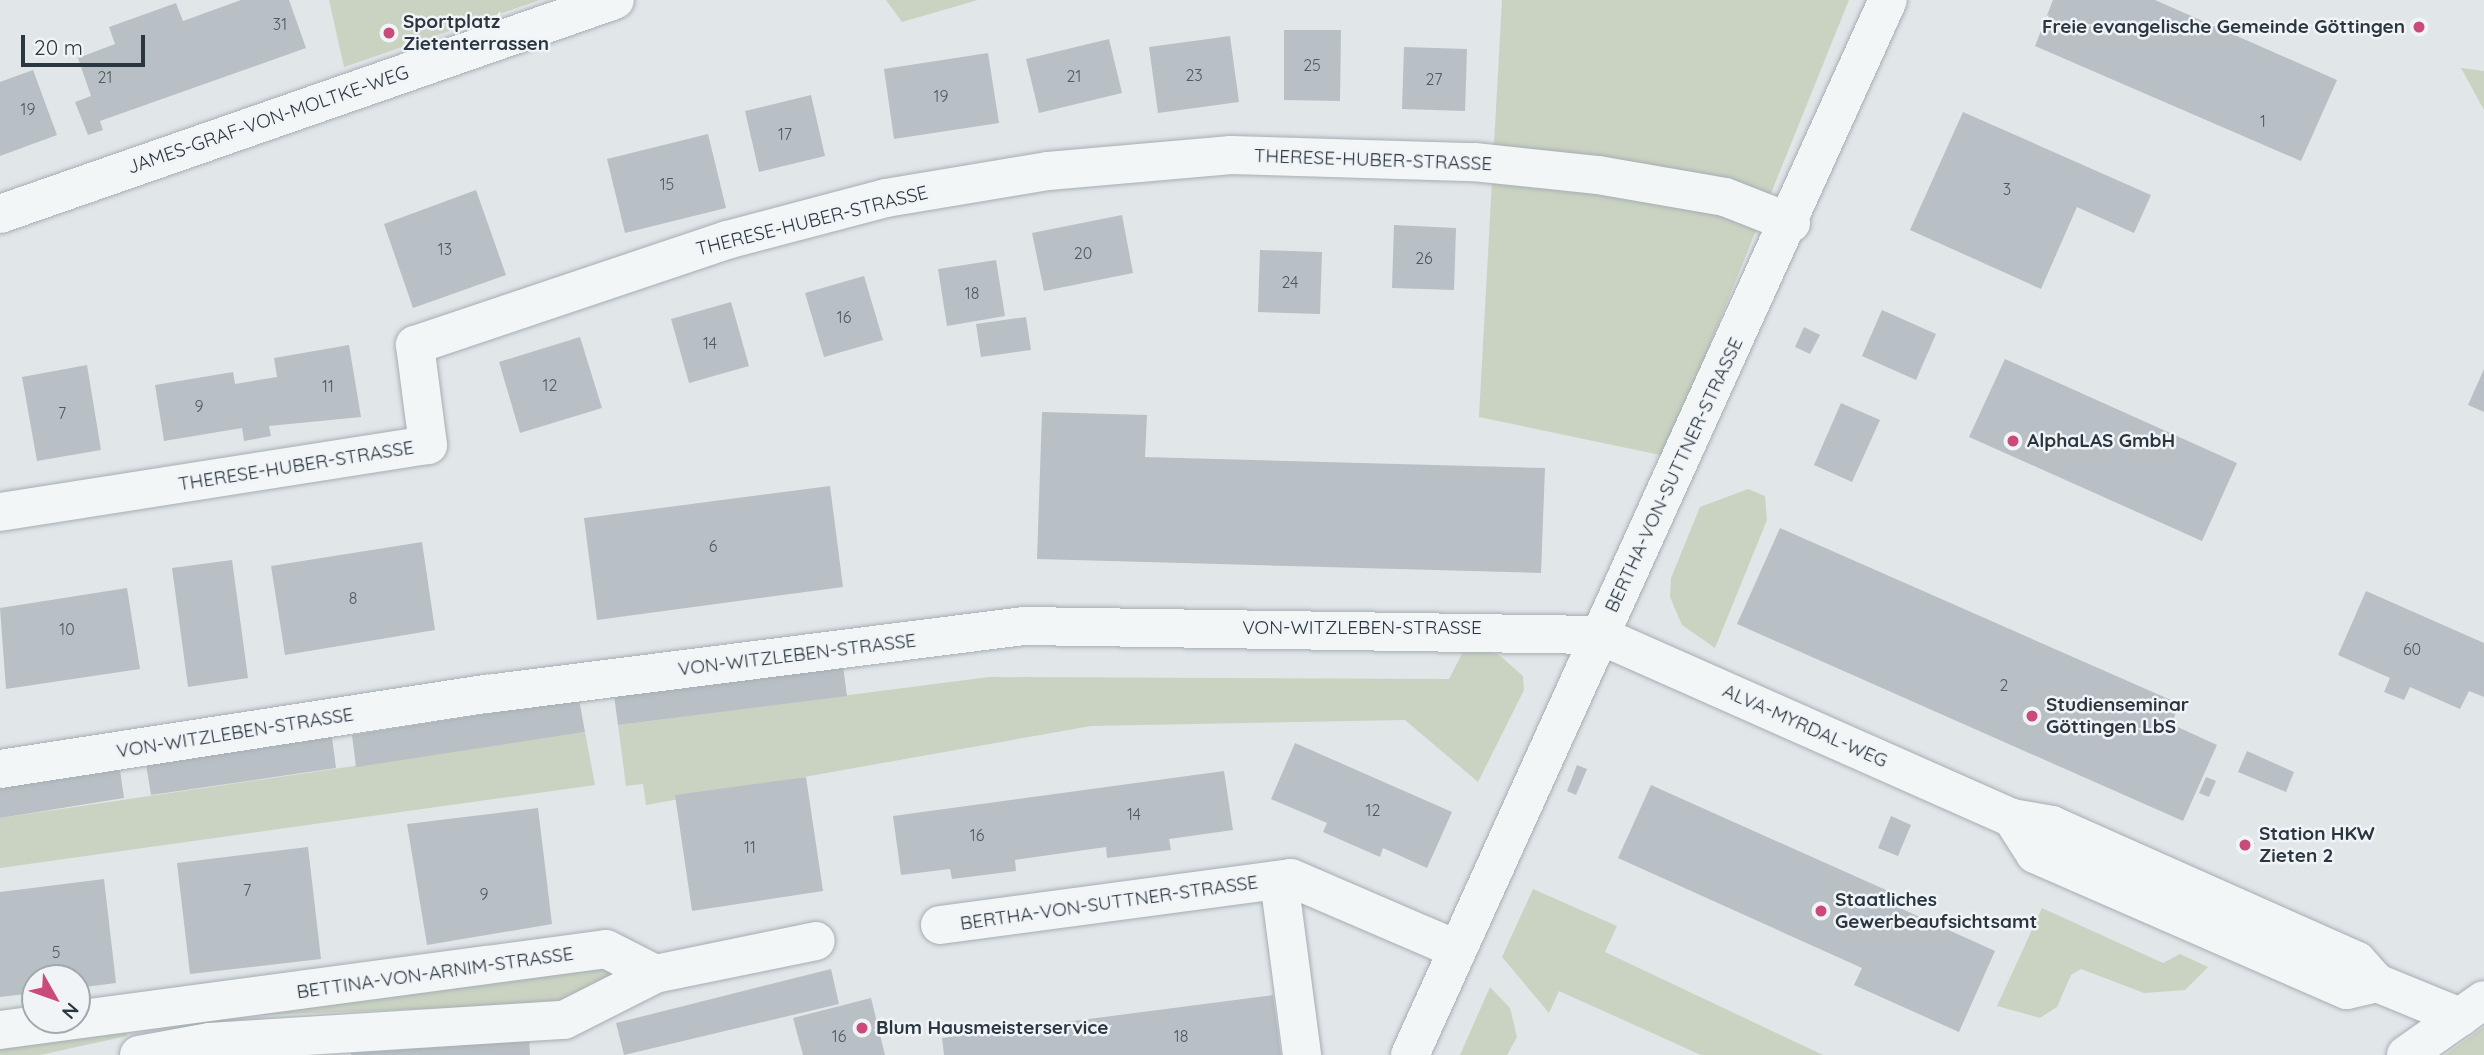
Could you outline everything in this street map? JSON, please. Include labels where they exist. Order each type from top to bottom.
[{"type":"street","name":"JAMES-GRAF-VON-MOLTKE-WEG","points":[[0,214],[615,0]]},
{"type":"street","name":"BERTHA-VON-SUTTNER-STRASSE","points":[[1410,1055],[1599,635],[1791,223],[1888,0]]},
{"type":"street","name":"THERESE-HUBER-STRASSE","points":[[0,512],[428,445],[415,345],[727,240],[886,198],[1048,171],[1231,155],[1474,162],[1725,197],[1791,223]]},
{"type":"street","name":"VON-WITZLEBEN-STRASSE","points":[[0,769],[487,694],[1024,626],[1599,635]]},
{"type":"street","name":"ALVA-MYRDAL-WEG","points":[[1599,635],[2012,818],[2035,854],[2347,990],[2377,983],[2472,1008]]},
{"type":"street","name":"BERTHA-VON-SUTTNER-STRASSE","points":[[940,925],[1291,878],[1457,949]]},
{"type":"street","name":"BERTHA-VON-SUTTNER-STRASSE","points":[[1279,880],[1302,1055]]},
{"type":"street","points":[[139,1055],[210,1042],[564,1020],[655,974],[816,941]]},
{"type":"street","name":"BETTINA-VON-ARNIM-STRASSE","points":[[0,1030],[606,949],[655,974]]},
{"type":"street","points":[[209,1004],[210,1042]]},
{"type":"street","points":[[2406,1055],[2472,1008]]},
{"type":"green space","name":"Sportplatz Zietenterrassen","points":[[329,0],[540,0],[344,67]]},
{"type":"green space","points":[[886,0],[978,0],[902,22]]},
{"type":"green space","points":[[1502,0],[1849,0],[1665,456],[1479,417]]},
{"type":"green space","points":[[2461,68],[2484,71],[2484,110]]},
{"type":"green space","points":[[1748,489],[1765,496],[1767,520],[1715,648],[1682,625],[1670,597],[1671,578],[1700,507]]},
{"type":"green space","points":[[1466,646],[1498,654],[1523,676],[1524,690],[1478,782],[1405,720],[1091,726],[646,805],[643,784],[626,786],[618,725],[989,677],[1449,679]]},
{"type":"green space","points":[[585,732],[595,785],[0,868],[0,818]]},
{"type":"green space","points":[[1533,889],[1617,926],[1605,952],[1823,1055],[1701,1055],[1559,991],[1549,1013],[1502,957]]},
{"type":"green space","points":[[2042,908],[2163,963],[2180,954],[2208,967],[2185,990],[2144,993],[2081,969],[2071,975],[2057,1007],[2040,1018],[1997,1006]]},
{"type":"green space","points":[[613,967],[615,981],[557,1004],[260,1015],[261,1005]]},
{"type":"green space","points":[[1490,987],[1510,1008],[1517,1037],[1507,1055],[1460,1055]]},
{"type":"green space","points":[[125,1024],[127,1036],[40,1055],[0,1055],[0,1040],[47,1034],[91,1034],[91,1028]]},
{"type":"green space","points":[[2484,1027],[2484,1055],[2445,1055]]},
{"type":"building","points":[[241,0],[289,0],[306,48],[100,121],[103,130],[88,135],[75,102],[91,96],[78,58],[115,44],[109,27],[176,3],[183,21]]},
{"type":"building","points":[[2053,0],[2155,0],[2337,80],[2301,161],[2035,46]]},
{"type":"building","points":[[1284,30],[1341,30],[1340,101],[1284,100]]},
{"type":"building","points":[[1230,36],[1239,102],[1158,113],[1149,47]]},
{"type":"building","points":[[1109,39],[1122,93],[1039,113],[1026,59]]},
{"type":"building","points":[[1404,47],[1467,49],[1465,111],[1402,109]]},
{"type":"building","points":[[988,53],[999,123],[894,139],[884,69]]},
{"type":"building","points":[[33,70],[57,135],[0,156],[0,82]]},
{"type":"building","points":[[811,95],[825,156],[759,172],[745,111]]},
{"type":"building","points":[[1963,112],[2151,195],[2134,233],[2077,207],[2041,289],[1910,230]]},
{"type":"building","points":[[708,134],[726,208],[625,233],[607,159]]},
{"type":"building","points":[[476,190],[506,275],[413,308],[384,224]]},
{"type":"building","points":[[1122,215],[1133,273],[1044,291],[1032,233]]},
{"type":"building","points":[[1394,225],[1456,228],[1454,290],[1392,288]]},
{"type":"building","points":[[1260,250],[1322,252],[1320,314],[1258,312]]},
{"type":"building","points":[[996,260],[1005,316],[947,326],[938,269]]},
{"type":"building","points":[[864,276],[883,340],[824,357],[805,293]]},
{"type":"building","points":[[731,302],[749,366],[689,383],[671,319]]},
{"type":"building","points":[[1882,310],[1936,334],[1916,380],[1862,356]]},
{"type":"building","points":[[1026,317],[1031,350],[981,357],[976,324]]},
{"type":"building","points":[[1804,327],[1820,335],[1810,354],[1795,347]]},
{"type":"building","points":[[580,337],[602,408],[520,433],[499,362]]},
{"type":"building","points":[[349,345],[361,417],[269,426],[271,436],[244,441],[242,428],[164,441],[155,385],[233,372],[235,384],[277,377],[274,358]]},
{"type":"building","points":[[2005,359],[2237,463],[2202,541],[1969,437]]},
{"type":"building","points":[[87,365],[101,450],[37,461],[22,377]]},
{"type":"building","points":[[2484,369],[2484,412],[2468,405]]},
{"type":"building","points":[[1841,403],[1880,420],[1852,482],[1814,465]]},
{"type":"building","points":[[1042,412],[1147,415],[1145,457],[1545,468],[1541,573],[1037,559]]},
{"type":"building","points":[[830,486],[843,587],[597,620],[584,518]]},
{"type":"building","points":[[1780,528],[2180,704],[2171,724],[2217,745],[2183,821],[1737,624]]},
{"type":"building","points":[[422,542],[435,630],[285,655],[271,566]]},
{"type":"building","points":[[232,560],[248,678],[188,687],[172,568]]},
{"type":"building","points":[[127,588],[140,669],[6,689],[0,608]]},
{"type":"building","points":[[2366,591],[2484,643],[2484,697],[2469,691],[2460,709],[2410,687],[2404,700],[2384,692],[2390,678],[2338,655]]},
{"type":"building","points":[[843,666],[847,696],[618,725],[614,695]]},
{"type":"building","points":[[579,699],[585,732],[356,767],[352,735]]},
{"type":"building","points":[[332,737],[336,768],[151,795],[146,764]]},
{"type":"building","points":[[1295,743],[1452,812],[1427,868],[1383,848],[1380,857],[1323,832],[1327,823],[1271,799]]},
{"type":"building","points":[[2247,751],[2294,772],[2286,792],[2238,772]]},
{"type":"building","points":[[1577,765],[1587,769],[1576,795],[1567,791]]},
{"type":"building","points":[[120,770],[124,798],[0,818],[0,788]]},
{"type":"building","points":[[1224,771],[1233,830],[1169,839],[1171,850],[1107,858],[1106,847],[1015,860],[1016,871],[952,879],[950,869],[901,875],[893,816]]},
{"type":"building","points":[[806,777],[823,891],[692,911],[675,795]]},
{"type":"building","points":[[2206,777],[2216,781],[2209,797],[2199,793]]},
{"type":"building","name":"Staatliches Gewerbeaufsichtsamt","points":[[1651,785],[1895,894],[1891,904],[1995,951],[1959,1032],[1854,985],[1862,968],[1618,858]]},
{"type":"building","points":[[538,808],[552,924],[427,945],[407,824]]},
{"type":"building","points":[[1891,816],[1911,825],[1898,856],[1878,848]]},
{"type":"building","name":"Station HKW Zieten 2","points":[[2240,836],[2255,843],[2251,853],[2235,846]]},
{"type":"building","points":[[308,847],[321,959],[190,974],[177,863]]},
{"type":"building","points":[[104,879],[116,983],[91,986],[91,964],[21,964],[21,995],[0,997],[0,892]]},
{"type":"building","points":[[831,969],[839,1004],[624,1055],[616,1023]]},
{"type":"building","points":[[1273,995],[1281,1055],[944,1055],[942,1038]]},
{"type":"building","points":[[871,998],[885,1055],[803,1055],[793,1018]]},
{"type":"building","points":[[529,1040],[530,1055],[351,1055],[351,1053]]},
{"type":"place","name":"Freie evangelische Gemeinde Göttingen","points":[[2419,27]]},
{"type":"place","name":"Sportplatz Zietenterrassen","points":[[389,33]]},
{"type":"place","name":"AlphaLAS GmbH","points":[[2013,441]]},
{"type":"place","name":"Studienseminar Göttingen LbS","points":[[2032,716]]},
{"type":"place","name":"Station HKW Zieten 2","points":[[2245,845]]},
{"type":"place","name":"Staatliches Gewerbeaufsichtsamt","points":[[1821,911]]},
{"type":"place","name":"Blum Hausmeisterservice","points":[[862,1028]]}]
